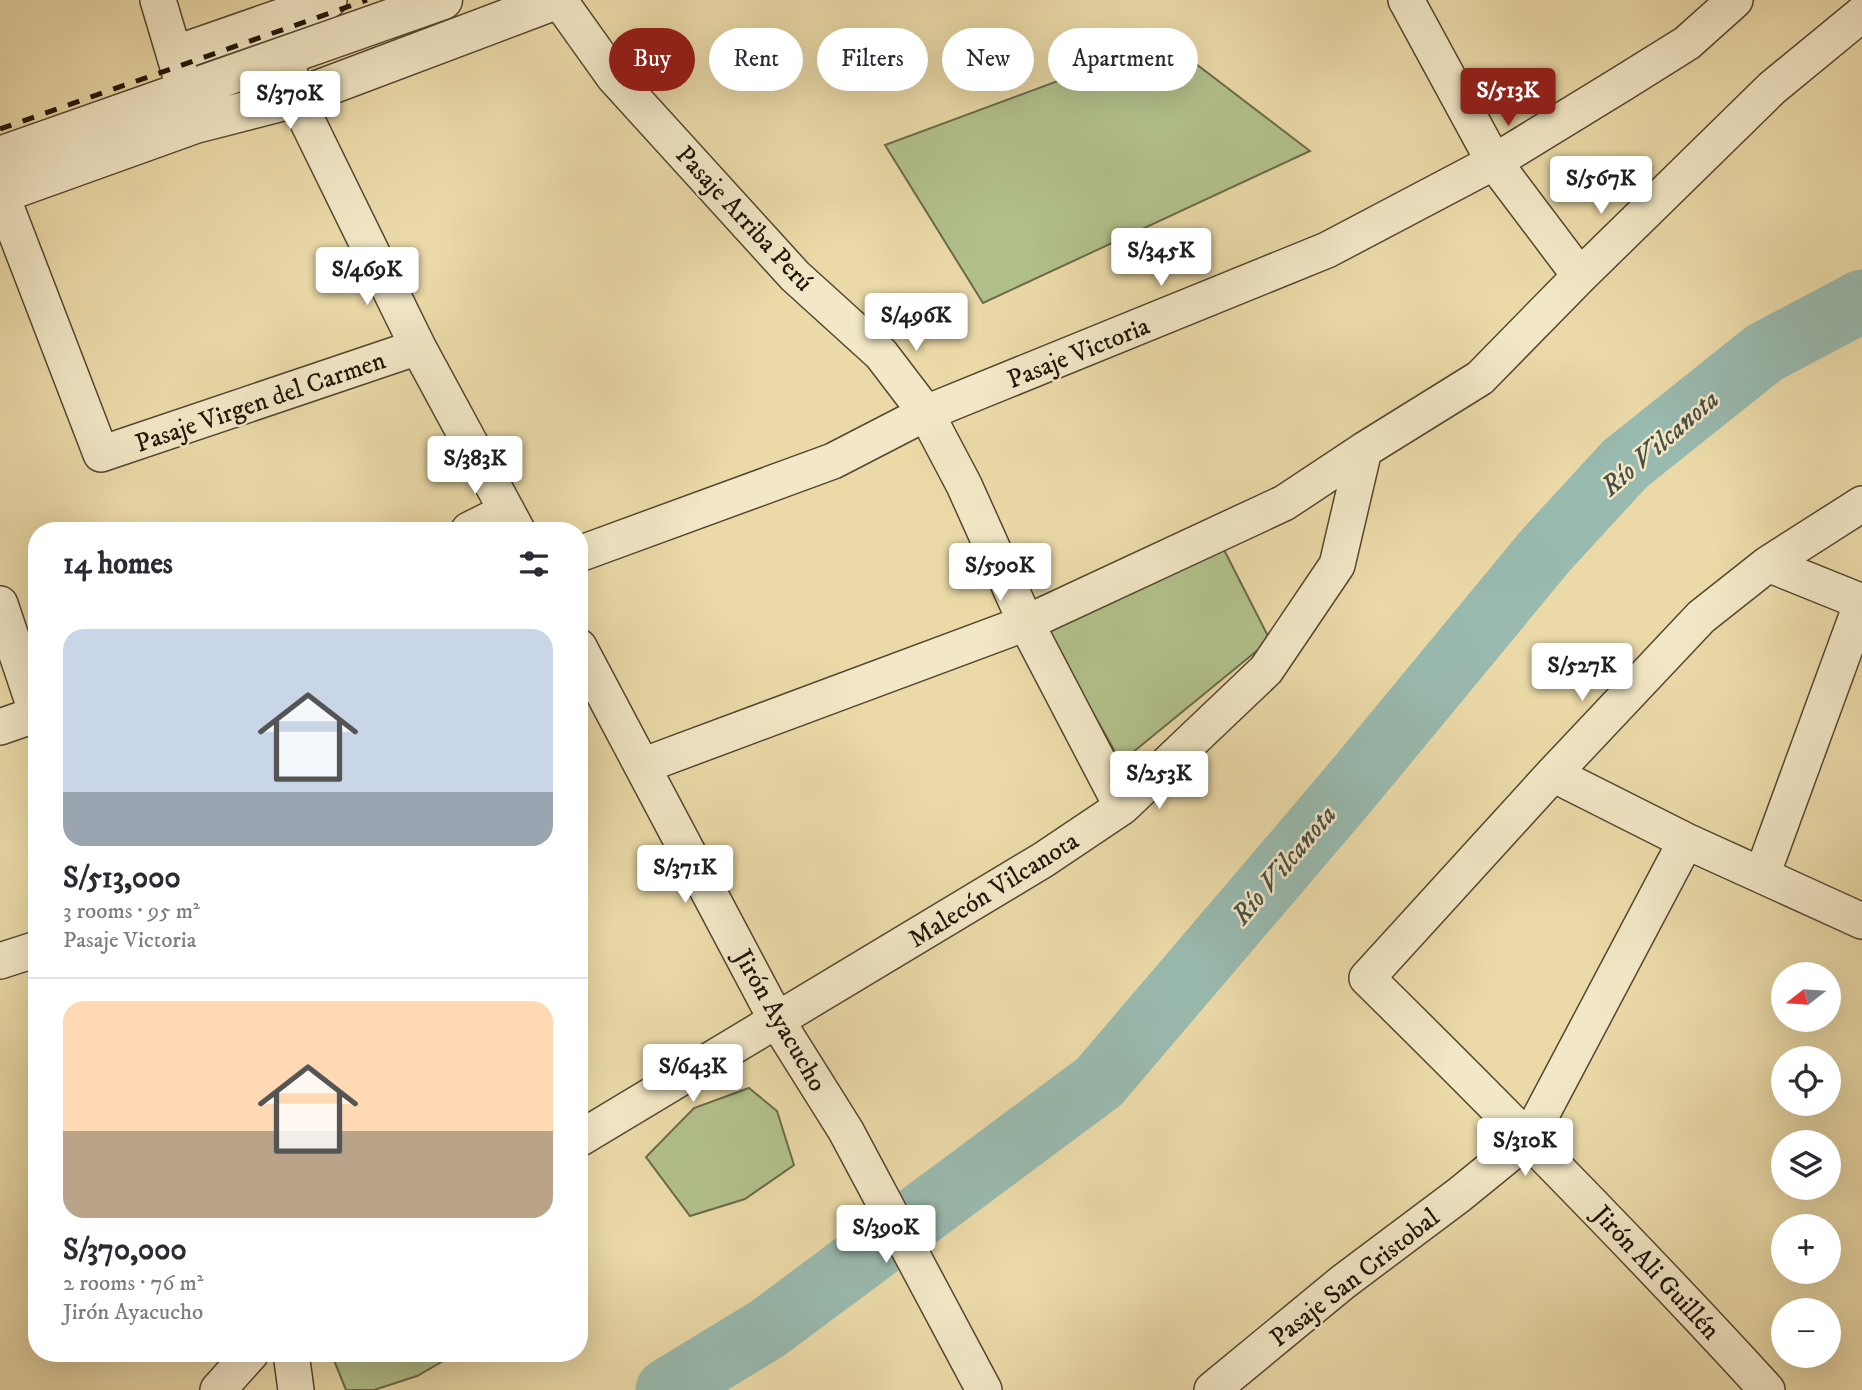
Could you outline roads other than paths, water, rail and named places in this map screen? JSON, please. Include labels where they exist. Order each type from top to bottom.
[{"type":"street","points":[[158,0],[190,107]]},
{"type":"street","points":[[174,54],[329,0]]},
{"type":"street","points":[[1,194],[190,107],[286,57],[443,0]]},
{"type":"street","points":[[0,156],[190,107],[296,98],[557,0]]},
{"type":"street","name":"Pasaje Arriba Perú","points":[[557,0],[614,76],[795,276],[881,354],[926,413],[964,485],[1026,623],[1122,807]]},
{"type":"street","points":[[1406,0],[1494,162],[1580,276]]},
{"type":"street","name":"Pasaje Victoria","points":[[588,551],[833,461],[926,413],[1328,250],[1494,162],[1687,43],[1735,0]]},
{"type":"street","points":[[642,766],[1026,623],[1284,503],[1480,378],[1772,88],[1862,14]]},
{"type":"street","points":[[286,57],[296,98],[418,347],[512,521]]},
{"type":"street","name":"Pasaje Virgen del Carmen","points":[[1,194],[101,454],[418,347]]},
{"type":"street","name":"Malecón Vilcanota","points":[[588,1134],[1042,860],[1122,807],[1266,670],[1323,586],[1337,565],[1364,450]]},
{"type":"street","points":[[1862,504],[1768,564],[1700,617],[1553,774],[1686,841],[1862,921]]},
{"type":"street","points":[[1762,876],[1862,602],[1768,564]]},
{"type":"street","points":[[0,604],[28,686]]},
{"type":"street","name":"Jirón Ayacucho","points":[[588,670],[777,1021],[846,1131],[979,1381]]},
{"type":"street","points":[[0,727],[28,716]]},
{"type":"street","name":"Jirón Ali Guillén","points":[[1553,774],[1367,978],[1529,1138],[1674,1288],[1767,1390]]},
{"type":"street","name":"Pasaje San Cristobal","points":[[1212,1390],[1343,1282],[1459,1195],[1529,1138],[1686,841]]},
{"type":"street","points":[[0,961],[28,951]]},
{"type":"street","points":[[218,1390],[243,1362]]},
{"type":"street","points":[[291,1362],[296,1390]]},
{"type":"waterway","name":"Río Vilcanota","points":[[667,1390],[767,1329],[1099,1082],[1347,791],[1546,550],[1625,464],[1764,353],[1862,301]]},
{"type":"railway","points":[[0,129],[367,0]]}]
